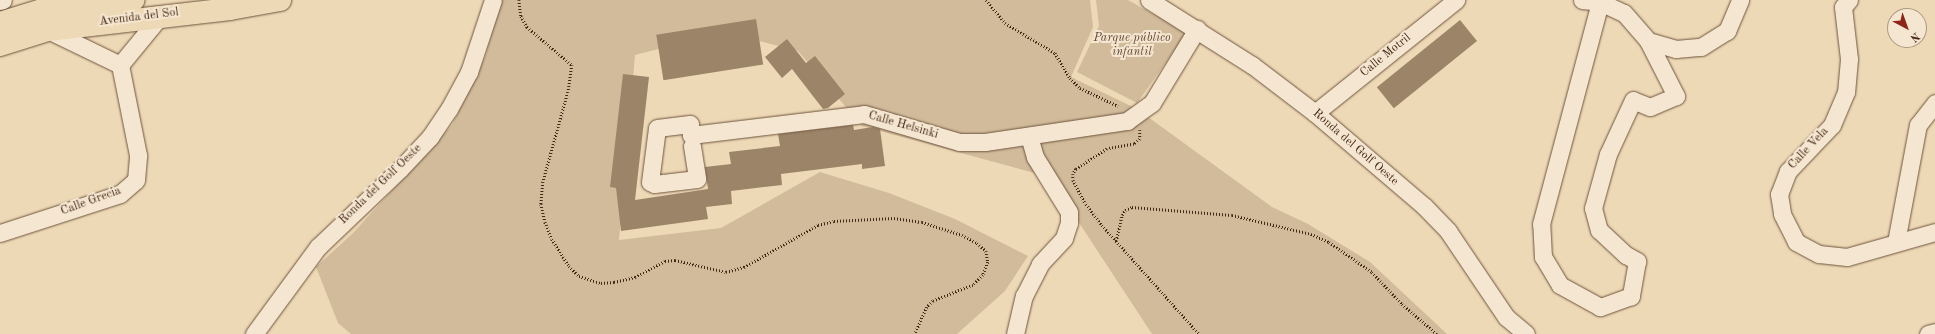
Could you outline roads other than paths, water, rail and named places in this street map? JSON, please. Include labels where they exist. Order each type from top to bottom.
[{"type":"main road","name":"Avenida del Sol","points":[[0,23],[42,10],[133,0]]},
{"type":"main road","name":"Avenida del Sol","points":[[0,45],[48,30],[161,15],[230,9],[280,0]]},
{"type":"street","name":"Ronda del Golf Oeste","points":[[254,334],[318,247],[400,169],[430,137],[469,72],[494,0]]},
{"type":"street","name":"Ronda del Golf Oeste","points":[[1149,0],[1198,29],[1252,65],[1315,113],[1424,206],[1448,231],[1506,317],[1526,334]]},
{"type":"street","name":"Calle Motril","points":[[1315,113],[1456,0]]},
{"type":"street","points":[[1582,0],[1600,2],[1624,13],[1648,41],[1676,96],[1650,107],[1633,100],[1608,154],[1593,208],[1599,230],[1626,255],[1637,261],[1631,296],[1600,308],[1560,285],[1543,258],[1541,224],[1600,2]]},
{"type":"street","points":[[1648,41],[1676,49],[1701,47],[1727,31],[1740,0]]},
{"type":"street","name":"Calle Vela","points":[[1849,0],[1843,7],[1849,59],[1846,92],[1832,125],[1788,171],[1779,194],[1782,214],[1796,242],[1820,254],[1847,257],[1935,232]]},
{"type":"street","points":[[48,30],[120,64],[161,15]]},
{"type":"street","name":"Calle Helsinki","points":[[692,146],[697,179],[654,184],[650,182],[657,128],[690,124],[691,135],[864,114],[959,142],[985,142],[1109,125],[1140,114],[1152,103],[1198,29]]},
{"type":"street","name":"Calle Grecia","points":[[0,233],[120,194],[136,180],[138,155],[120,64]]},
{"type":"street","points":[[1896,242],[1918,125],[1935,103]]},
{"type":"street","points":[[1015,334],[1024,296],[1040,264],[1064,238],[1069,223],[1069,212],[1035,157],[1029,136]]},
{"type":"street","points":[[1928,334],[1935,332]]},
{"type":"park label","name":"Parque público infantil","points":[[1132,46]]}]
